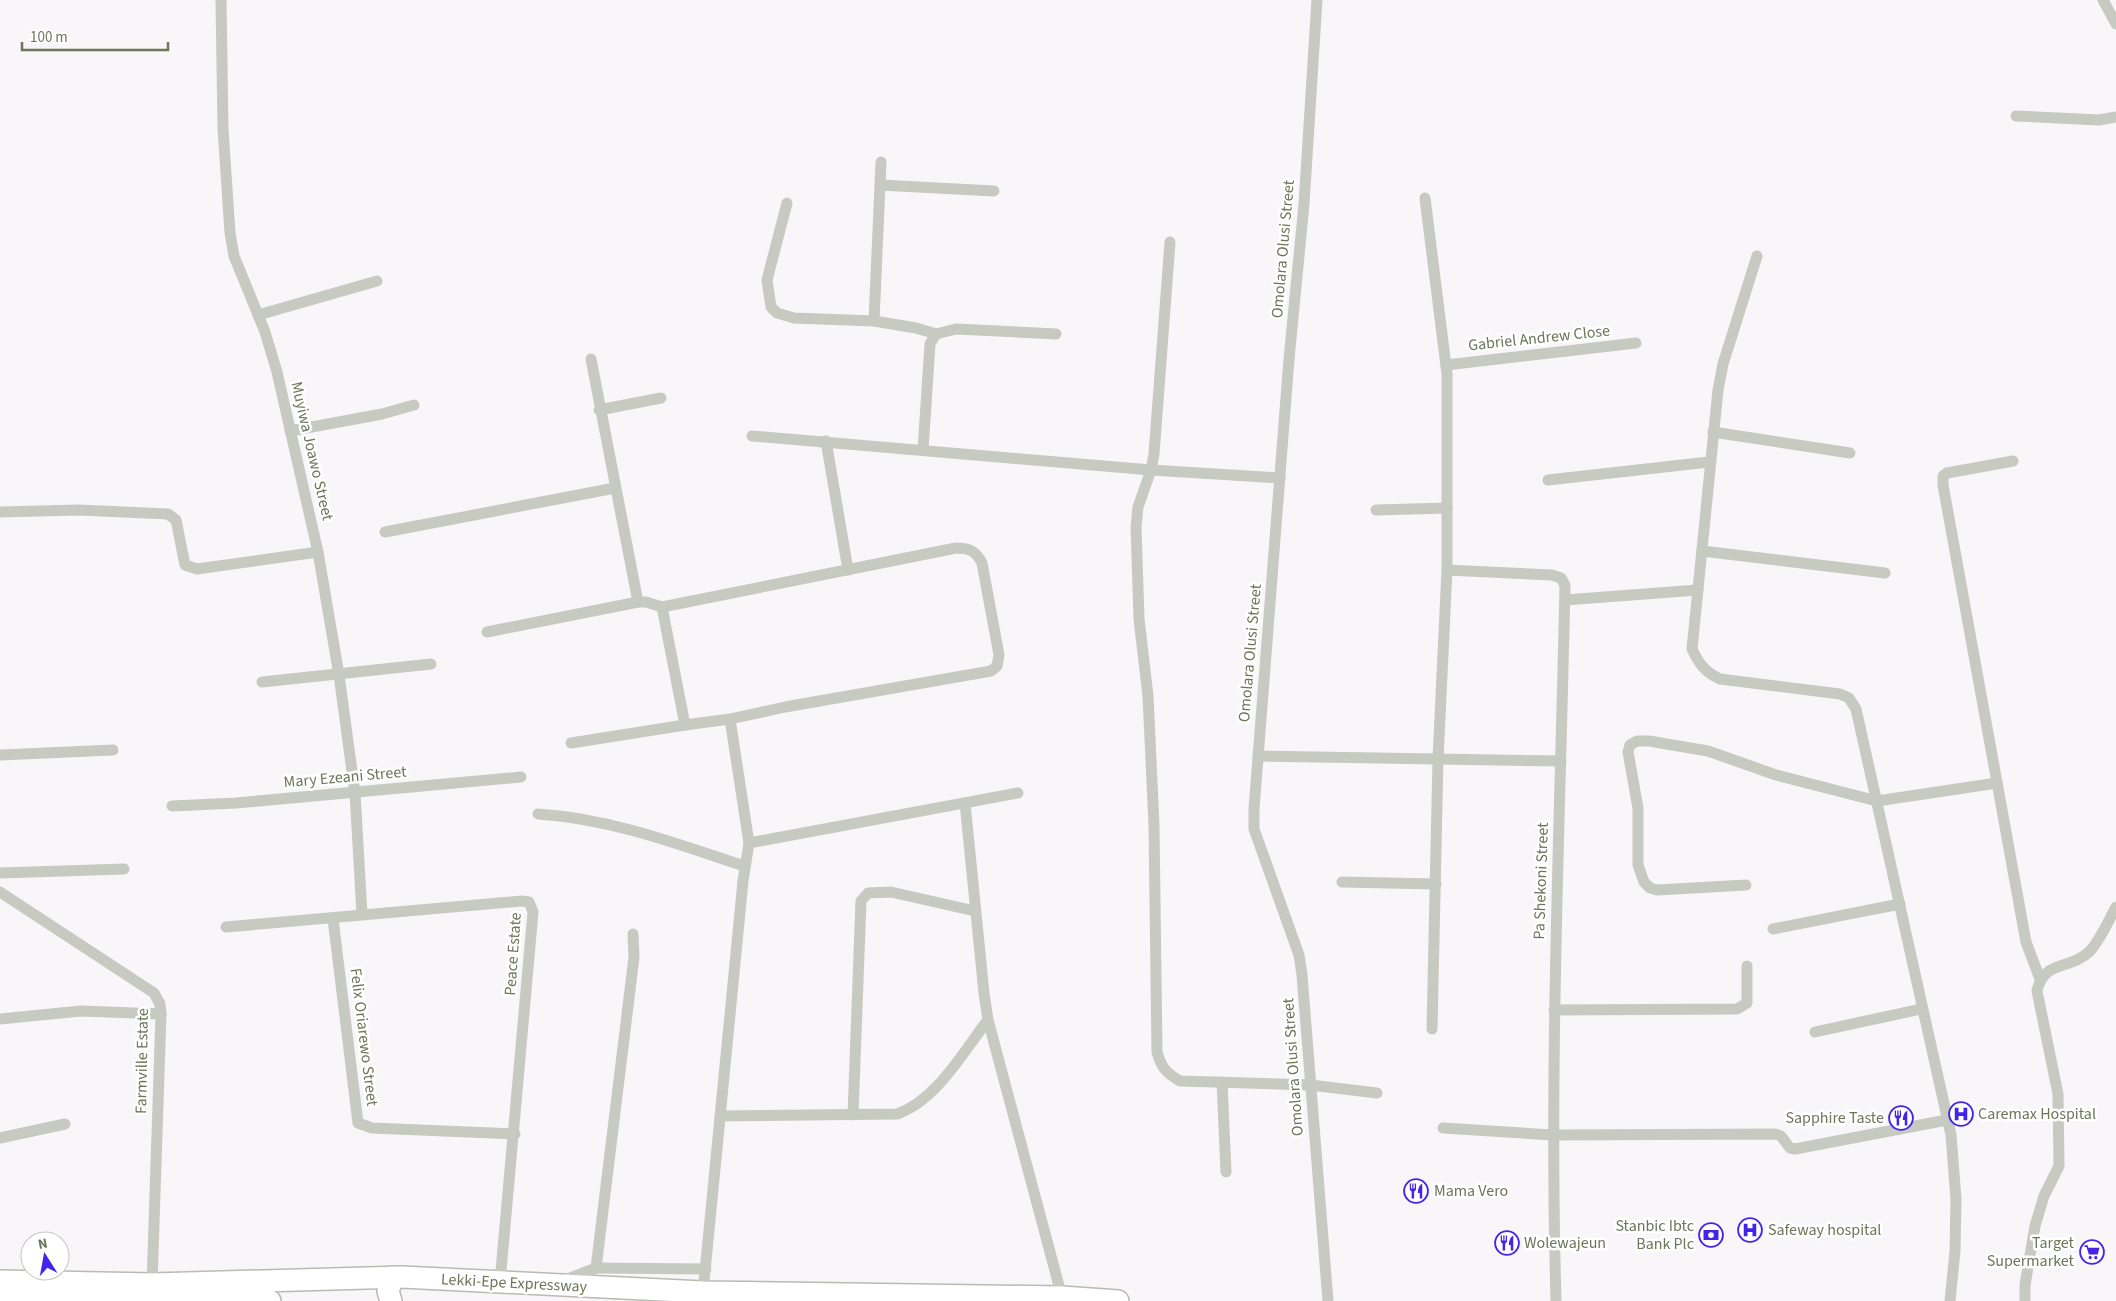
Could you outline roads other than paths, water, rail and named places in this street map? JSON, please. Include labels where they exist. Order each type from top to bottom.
[{"type":"highway","name":"Lekki-Epe Expressway","points":[[0,1281],[152,1284],[384,1278],[703,1292],[1062,1297],[1118,1301]]},
{"type":"highway","points":[[375,1301],[384,1278]]},
{"type":"highway","points":[[384,1278],[391,1301]]},
{"type":"highway","points":[[0,1296],[66,1300],[270,1301]]},
{"type":"street","name":"Muyiwa Joawo Street","points":[[221,0],[223,129],[230,234],[234,256],[258,315],[277,372],[318,552],[339,674],[355,793],[362,914]]},
{"type":"street","name":"Omolara Olusi Street","points":[[1317,0],[1304,204],[1280,478],[1254,829],[1300,955],[1328,1301]]},
{"type":"street","points":[[2103,0],[2116,24]]},
{"type":"street","points":[[2016,116],[2099,120],[2116,117]]},
{"type":"street","points":[[874,321],[881,162]]},
{"type":"street","points":[[880,186],[994,191]]},
{"type":"street","points":[[1425,198],[1446,365],[1447,570],[1438,759],[1432,1029]]},
{"type":"street","points":[[787,203],[768,280],[771,307],[777,313],[794,318],[874,321],[916,328],[936,334],[956,329],[1056,334]]},
{"type":"street","points":[[1170,242],[1166,316],[1151,470],[1138,507],[1136,527],[1139,618],[1148,696],[1154,824],[1158,1052],[1161,1066],[1167,1074],[1180,1081],[1310,1085],[1377,1093]]},
{"type":"street","points":[[1757,256],[1723,364],[1709,462],[1692,649],[1699,664],[1708,674],[1720,679],[1840,694],[1849,698],[1856,709],[1900,904],[1921,1009],[1951,1135],[1956,1199],[1955,1251],[1950,1301]]},
{"type":"street","points":[[258,315],[376,281]]},
{"type":"street","points":[[923,450],[930,344],[936,334]]},
{"type":"street","name":"Gabriel Andrew Close","points":[[1446,365],[1636,343]]},
{"type":"street","points":[[591,359],[599,410],[638,602]]},
{"type":"street","points":[[599,410],[661,398]]},
{"type":"street","points":[[290,431],[382,414],[414,405]]},
{"type":"street","points":[[1713,432],[1850,453]]},
{"type":"street","points":[[752,436],[1151,470],[1280,478]]},
{"type":"street","points":[[826,441],[848,570]]},
{"type":"street","points":[[2013,461],[1947,473],[1943,476],[2026,942],[2040,979]]},
{"type":"street","points":[[1548,480],[1709,462]]},
{"type":"street","points":[[385,532],[615,488]]},
{"type":"street","points":[[1376,510],[1447,508]]},
{"type":"street","points":[[0,512],[79,510],[168,514],[176,520],[185,565],[197,569],[318,552]]},
{"type":"street","points":[[487,632],[638,602],[646,602],[662,607],[956,548],[968,548],[978,554],[982,563],[998,655],[997,666],[991,671],[785,707],[730,719],[571,743]]},
{"type":"street","points":[[1702,551],[1885,573]]},
{"type":"street","name":"Pa Shekoni Street","points":[[1447,570],[1552,575],[1561,578],[1565,585],[1554,1010],[1553,1136],[1556,1301]]},
{"type":"street","points":[[1565,600],[1698,590]]},
{"type":"street","points":[[662,607],[685,725]]},
{"type":"street","points":[[262,682],[431,664]]},
{"type":"street","points":[[703,1292],[744,866],[749,843],[730,719]]},
{"type":"street","points":[[1746,884],[1656,890],[1650,888],[1644,882],[1638,865],[1638,808],[1628,752],[1630,745],[1637,741],[1649,740],[1708,750],[1776,775],[1877,801],[1997,783]]},
{"type":"street","points":[[0,756],[113,750]]},
{"type":"street","points":[[1258,756],[1561,761]]},
{"type":"street","name":"Mary Ezeani Street","points":[[172,806],[236,803],[521,777]]},
{"type":"street","points":[[749,843],[1018,793]]},
{"type":"street","points":[[965,803],[988,1020],[1062,1297]]},
{"type":"street","points":[[538,814],[574,816],[614,824],[744,866]]},
{"type":"street","points":[[0,873],[124,869]]},
{"type":"street","points":[[1342,882],[1436,884]]},
{"type":"street","name":"Farmville Estate","points":[[0,892],[154,993],[160,1004],[152,1284]]},
{"type":"street","points":[[853,1115],[861,901],[868,893],[891,892],[975,911]]},
{"type":"street","name":"Peace Estate","points":[[226,927],[522,901],[528,902],[532,906],[534,912],[500,1282]]},
{"type":"street","points":[[1773,928],[1900,904]]},
{"type":"street","points":[[2025,1301],[2025,1285],[2035,1226],[2044,1196],[2059,1166],[2058,1094],[2037,992],[2040,979],[2046,971],[2080,960],[2090,950],[2116,907]]},
{"type":"street","name":"Felix Oriarewo Street","points":[[333,919],[358,1123],[372,1128],[515,1134]]},
{"type":"street","points":[[596,1268],[634,957],[633,934]]},
{"type":"street","points":[[1554,1010],[1737,1009],[1747,1003],[1747,966]]},
{"type":"street","points":[[1815,1032],[1921,1009]]},
{"type":"street","points":[[0,1019],[81,1011],[161,1014]]},
{"type":"street","points":[[720,1116],[896,1114],[912,1109],[932,1093],[988,1020]]},
{"type":"street","points":[[1222,1082],[1226,1172]]},
{"type":"street","points":[[1443,1128],[1553,1136],[1762,1134],[1781,1136],[1790,1148],[1795,1149],[1947,1120]]},
{"type":"street","points":[[0,1138],[66,1124]]},
{"type":"street","points":[[555,1286],[596,1268],[706,1269]]},
{"type":"place","name":"Caremax Hospital","points":[[1961,1114]]},
{"type":"place","name":"Sapphire Taste","points":[[1901,1118]]},
{"type":"place","name":"Mama Vero","points":[[1416,1191]]},
{"type":"place","name":"Safeway hospital","points":[[1750,1230]]},
{"type":"place","name":"Stanbic Ibtc Bank Plc","points":[[1711,1235]]},
{"type":"place","name":"Wolewajeun","points":[[1507,1243]]},
{"type":"place","name":"Target Supermarket","points":[[2092,1252]]}]
